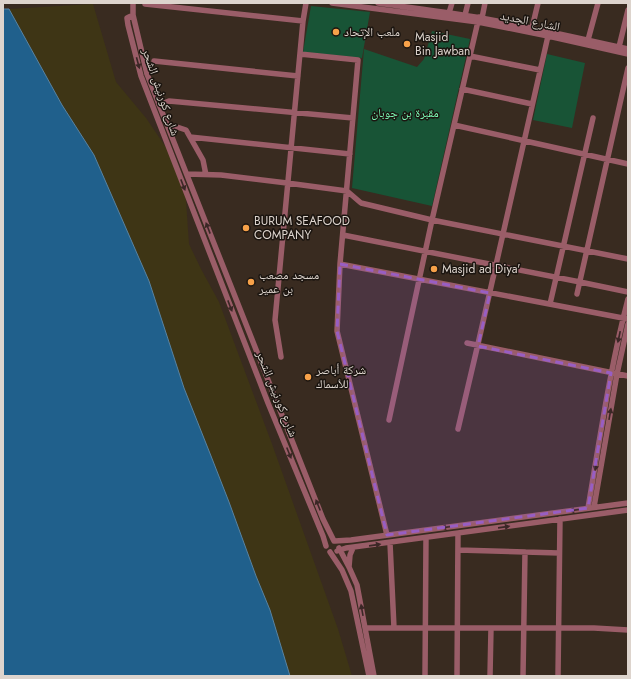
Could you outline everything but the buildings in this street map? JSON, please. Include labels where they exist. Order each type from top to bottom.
[{"type":"street","points":[[133,3],[133,15]]},
{"type":"street","points":[[280,357],[275,320],[287,183],[306,3]]},
{"type":"street","name":"الشارع الجديد","points":[[332,3],[480,19],[532,28],[628,49]]},
{"type":"street","name":"الشارع الجديد","points":[[378,3],[465,15],[628,54]]},
{"type":"street","points":[[449,13],[452,3]]},
{"type":"street","points":[[465,15],[468,3]]},
{"type":"street","points":[[389,420],[462,89],[485,3]]},
{"type":"street","points":[[532,28],[538,3]]},
{"type":"street","points":[[588,40],[598,3]]},
{"type":"street","points":[[145,4],[303,20]]},
{"type":"street","points":[[619,47],[628,10]]},
{"type":"street","name":"شارع كورنيش الشحر","points":[[326,546],[268,403],[141,76],[127,18],[133,15],[147,74],[323,519],[335,541]]},
{"type":"street","points":[[458,429],[548,36]]},
{"type":"street","points":[[300,54],[358,60],[340,264],[337,331],[387,535]]},
{"type":"street","points":[[470,56],[540,70]]},
{"type":"street","points":[[154,61],[298,76]]},
{"type":"street","points":[[577,294],[628,68]]},
{"type":"street","points":[[462,89],[532,104]]},
{"type":"street","points":[[159,105],[168,101],[353,118]]},
{"type":"street","points":[[550,304],[593,118]]},
{"type":"street","points":[[454,125],[628,164]]},
{"type":"street","points":[[168,127],[177,127],[186,130],[203,160],[206,175]]},
{"type":"street","points":[[190,137],[350,154]]},
{"type":"street","points":[[187,174],[221,175],[347,191],[361,203],[432,220],[628,259]]},
{"type":"street","points":[[343,235],[628,292]]},
{"type":"street","points":[[207,247],[214,244]]},
{"type":"street","points":[[340,264],[626,318]]},
{"type":"street","points":[[591,508],[628,300]]},
{"type":"street","points":[[614,373],[628,324]]},
{"type":"street","points":[[467,343],[628,376]]},
{"type":"street","points":[[268,403],[275,399]]},
{"type":"street","points":[[369,676],[351,591],[342,570],[327,549],[326,546],[329,541],[351,540],[628,503]]},
{"type":"street","points":[[330,552],[333,553],[338,549],[628,510]]},
{"type":"street","points":[[558,676],[560,519]]},
{"type":"street","points":[[457,676],[458,533]]},
{"type":"street","points":[[425,676],[426,538]]},
{"type":"street","points":[[335,541],[338,544],[338,549],[349,567],[357,585],[374,676]]},
{"type":"street","points":[[390,543],[394,628]]},
{"type":"street","points":[[349,567],[350,555],[353,548]]},
{"type":"street","points":[[458,550],[559,553]]},
{"type":"street","points":[[523,676],[525,552]]},
{"type":"street","points":[[365,628],[594,628],[628,630]]},
{"type":"street","points":[[490,676],[491,628]]},
{"type":"highlighted area","points":[[340,264],[490,293],[478,346],[611,373],[588,508],[387,535],[337,331]]},
{"type":"green space","name":"ملعب الإتحاد","points":[[311,6],[370,12],[362,58],[303,52]]},
{"type":"green space","name":"مقبرة بن جوبان","points":[[432,31],[470,39],[432,206],[352,188],[364,49],[417,67],[424,59]]},
{"type":"green space","points":[[547,54],[585,63],[572,128],[533,120]]},
{"type":"sand","points":[[93,4],[116,82],[146,118],[167,149],[185,187],[189,244],[219,302],[272,444],[338,629],[352,676],[290,676],[270,610],[184,388],[149,281],[94,155],[62,105],[9,9]]},
{"type":"water","points":[[3,9],[9,9],[62,105],[94,155],[149,281],[184,388],[270,610],[290,676],[3,676]]},
{"type":"place","name":"ملعب الإتحاد","points":[[336,32]]},
{"type":"place","name":"Masjid Bin Jawban","points":[[407,44]]},
{"type":"place","name":"BURUM SEAFOOD COMPANY","points":[[246,228]]},
{"type":"place","name":"Masjid ad Diya'","points":[[434,269]]},
{"type":"place","name":"مسجد مصعب بن عمير","points":[[251,282]]},
{"type":"place","name":"شركة أباصر للأسماك","points":[[308,377]]}]
